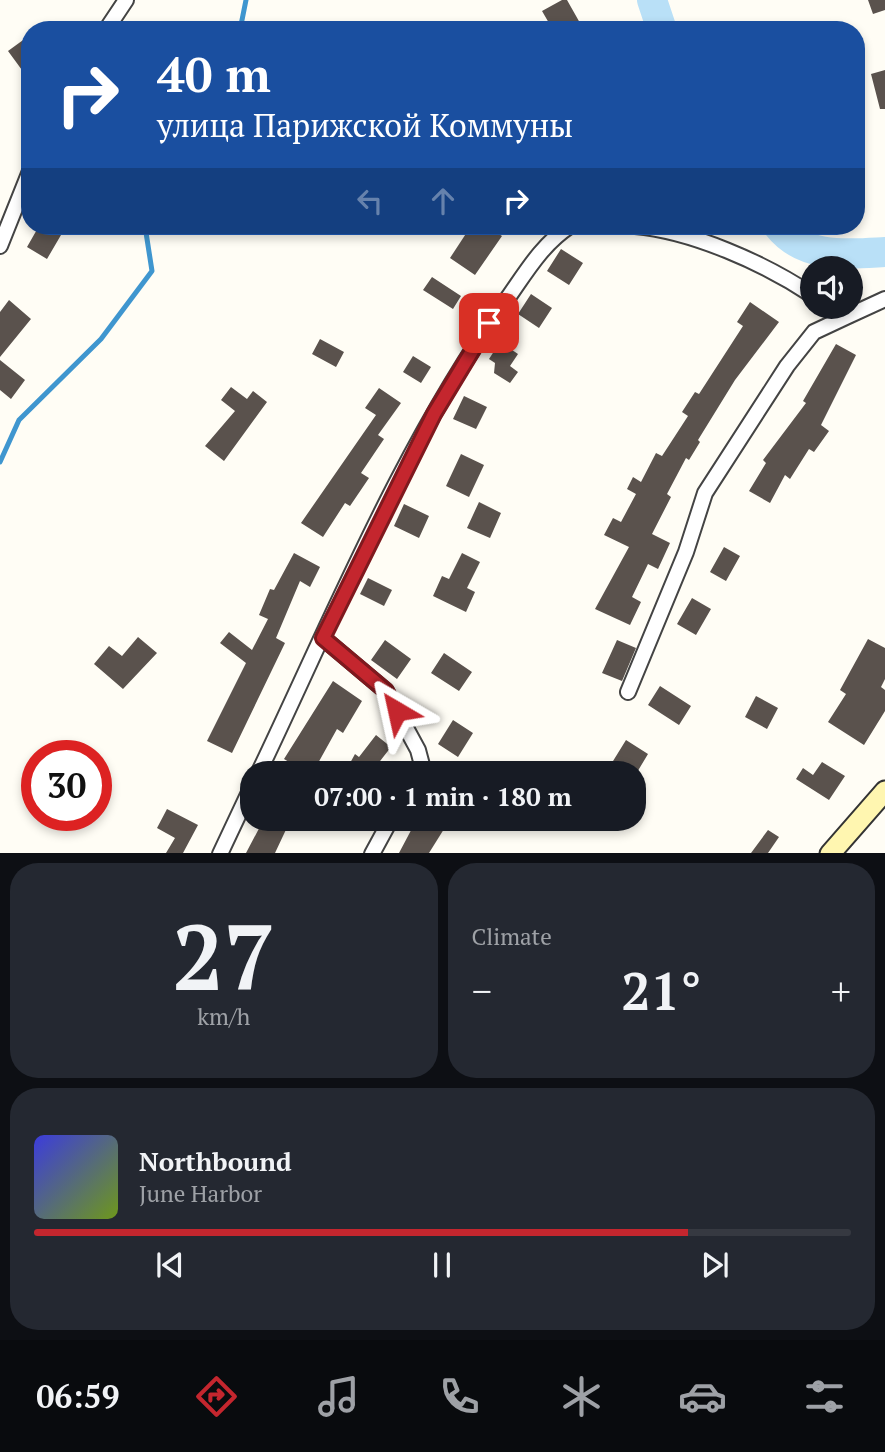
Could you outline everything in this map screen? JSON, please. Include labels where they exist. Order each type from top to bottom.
[{"type":"main road","points":[[830,853],[885,791]]},
{"type":"street","points":[[112,21],[126,0]]},
{"type":"street","points":[[0,246],[21,194]]},
{"type":"street","points":[[264,761],[434,414],[489,323],[549,240],[556,235]]},
{"type":"street","points":[[686,235],[709,243],[800,289]]},
{"type":"street","points":[[863,309],[885,299]]},
{"type":"street","points":[[628,692],[686,552],[705,493],[787,366],[814,332],[842,319]]},
{"type":"street","points":[[323,638],[386,691],[418,750],[421,761]]},
{"type":"street","points":[[220,853],[240,811]]},
{"type":"street","points":[[372,853],[384,831]]},
{"type":"building","points":[[567,0],[579,21],[548,21],[542,11]]},
{"type":"building","points":[[868,0],[885,0],[885,10],[873,14]]},
{"type":"building","points":[[21,42],[21,69],[8,51]]},
{"type":"building","points":[[885,70],[885,109],[880,109],[871,74]]},
{"type":"building","points":[[34,235],[61,235],[47,259],[27,247]]},
{"type":"building","points":[[465,235],[502,236],[475,275],[450,258]]},
{"type":"building","points":[[561,249],[583,263],[569,285],[547,271]]},
{"type":"building","points":[[432,277],[461,296],[453,309],[423,290]]},
{"type":"building","points":[[531,294],[552,308],[539,328],[518,314]]},
{"type":"building","points":[[9,300],[31,319],[0,357],[0,312]]},
{"type":"building","points":[[750,302],[779,322],[735,380],[698,440],[700,442],[689,460],[686,458],[667,494],[671,497],[652,534],[670,543],[658,569],[648,564],[632,597],[641,602],[630,625],[595,609],[629,547],[604,535],[613,518],[621,522],[636,494],[627,489],[633,477],[641,482],[656,453],[662,456],[688,416],[682,412],[695,392],[699,394],[743,326],[737,322]]},
{"type":"building","points":[[320,339],[344,352],[336,367],[312,354]]},
{"type":"building","points":[[500,342],[518,354],[510,366],[518,372],[510,383],[494,373],[495,363],[489,359]]},
{"type":"building","points":[[836,344],[856,355],[821,425],[829,431],[814,452],[809,449],[790,479],[785,475],[770,503],[749,491],[766,463],[763,460],[806,403],[803,401]]},
{"type":"building","points":[[413,356],[431,367],[421,383],[403,372]]},
{"type":"building","points":[[0,360],[25,380],[11,399],[0,390]]},
{"type":"building","points":[[231,387],[247,399],[253,391],[267,402],[224,461],[205,446],[235,411],[221,400]]},
{"type":"building","points":[[379,388],[401,403],[378,435],[384,439],[361,473],[369,478],[350,506],[345,503],[323,537],[301,523],[376,415],[365,408]]},
{"type":"building","points":[[464,396],[487,407],[476,429],[453,419]]},
{"type":"building","points":[[461,454],[484,465],[469,497],[446,486]]},
{"type":"building","points":[[479,502],[501,513],[490,538],[467,528]]},
{"type":"building","points":[[404,504],[429,516],[419,538],[394,526]]},
{"type":"building","points":[[724,547],[740,556],[726,581],[710,572]]},
{"type":"building","points":[[294,553],[320,567],[310,587],[300,581],[276,638],[285,643],[232,753],[207,741],[246,663],[220,643],[229,632],[252,650],[268,619],[259,615],[270,589],[274,590]]},
{"type":"building","points":[[462,553],[480,562],[467,588],[475,592],[466,612],[433,596],[442,576],[449,579]]},
{"type":"building","points":[[368,578],[392,590],[384,606],[360,594]]},
{"type":"building","points":[[692,598],[711,609],[696,635],[677,624]]},
{"type":"building","points":[[138,637],[157,653],[123,689],[94,664],[109,646],[122,656]]},
{"type":"building","points":[[868,639],[885,648],[885,679],[881,687],[885,690],[885,711],[864,745],[828,722],[846,694],[840,690]]},
{"type":"building","points":[[385,640],[411,659],[397,679],[371,660]]},
{"type":"building","points":[[617,640],[636,648],[622,681],[602,673]]},
{"type":"building","points":[[444,653],[472,672],[459,691],[431,673]]},
{"type":"building","points":[[333,681],[362,701],[343,733],[337,729],[319,761],[284,759]]},
{"type":"building","points":[[660,686],[691,706],[679,725],[648,705]]},
{"type":"building","points":[[756,696],[778,708],[767,729],[745,717]]},
{"type":"building","points":[[453,720],[473,733],[458,757],[438,744]]},
{"type":"building","points":[[376,735],[391,747],[380,761],[351,761],[355,754],[359,757]]},
{"type":"building","points":[[626,740],[648,754],[644,761],[613,761]]},
{"type":"building","points":[[822,762],[845,776],[829,800],[796,779],[803,768],[813,775]]},
{"type":"building","points":[[167,809],[198,825],[183,853],[166,853],[175,838],[157,828]]},
{"type":"building","points":[[768,830],[779,837],[768,853],[751,853]]},
{"type":"building","points":[[258,831],[285,831],[275,853],[246,853]]},
{"type":"building","points":[[411,831],[443,831],[429,853],[399,853]]},
{"type":"waterway","points":[[242,21],[246,0]]},
{"type":"waterway","points":[[652,0],[659,21]]},
{"type":"waterway","points":[[0,462],[19,420],[101,339],[152,271],[146,235]]},
{"type":"waterway","points":[[787,235],[800,244],[827,252],[885,252]]},
{"type":"route","points":[[397,711],[386,691],[323,638],[434,414],[489,323]]}]
